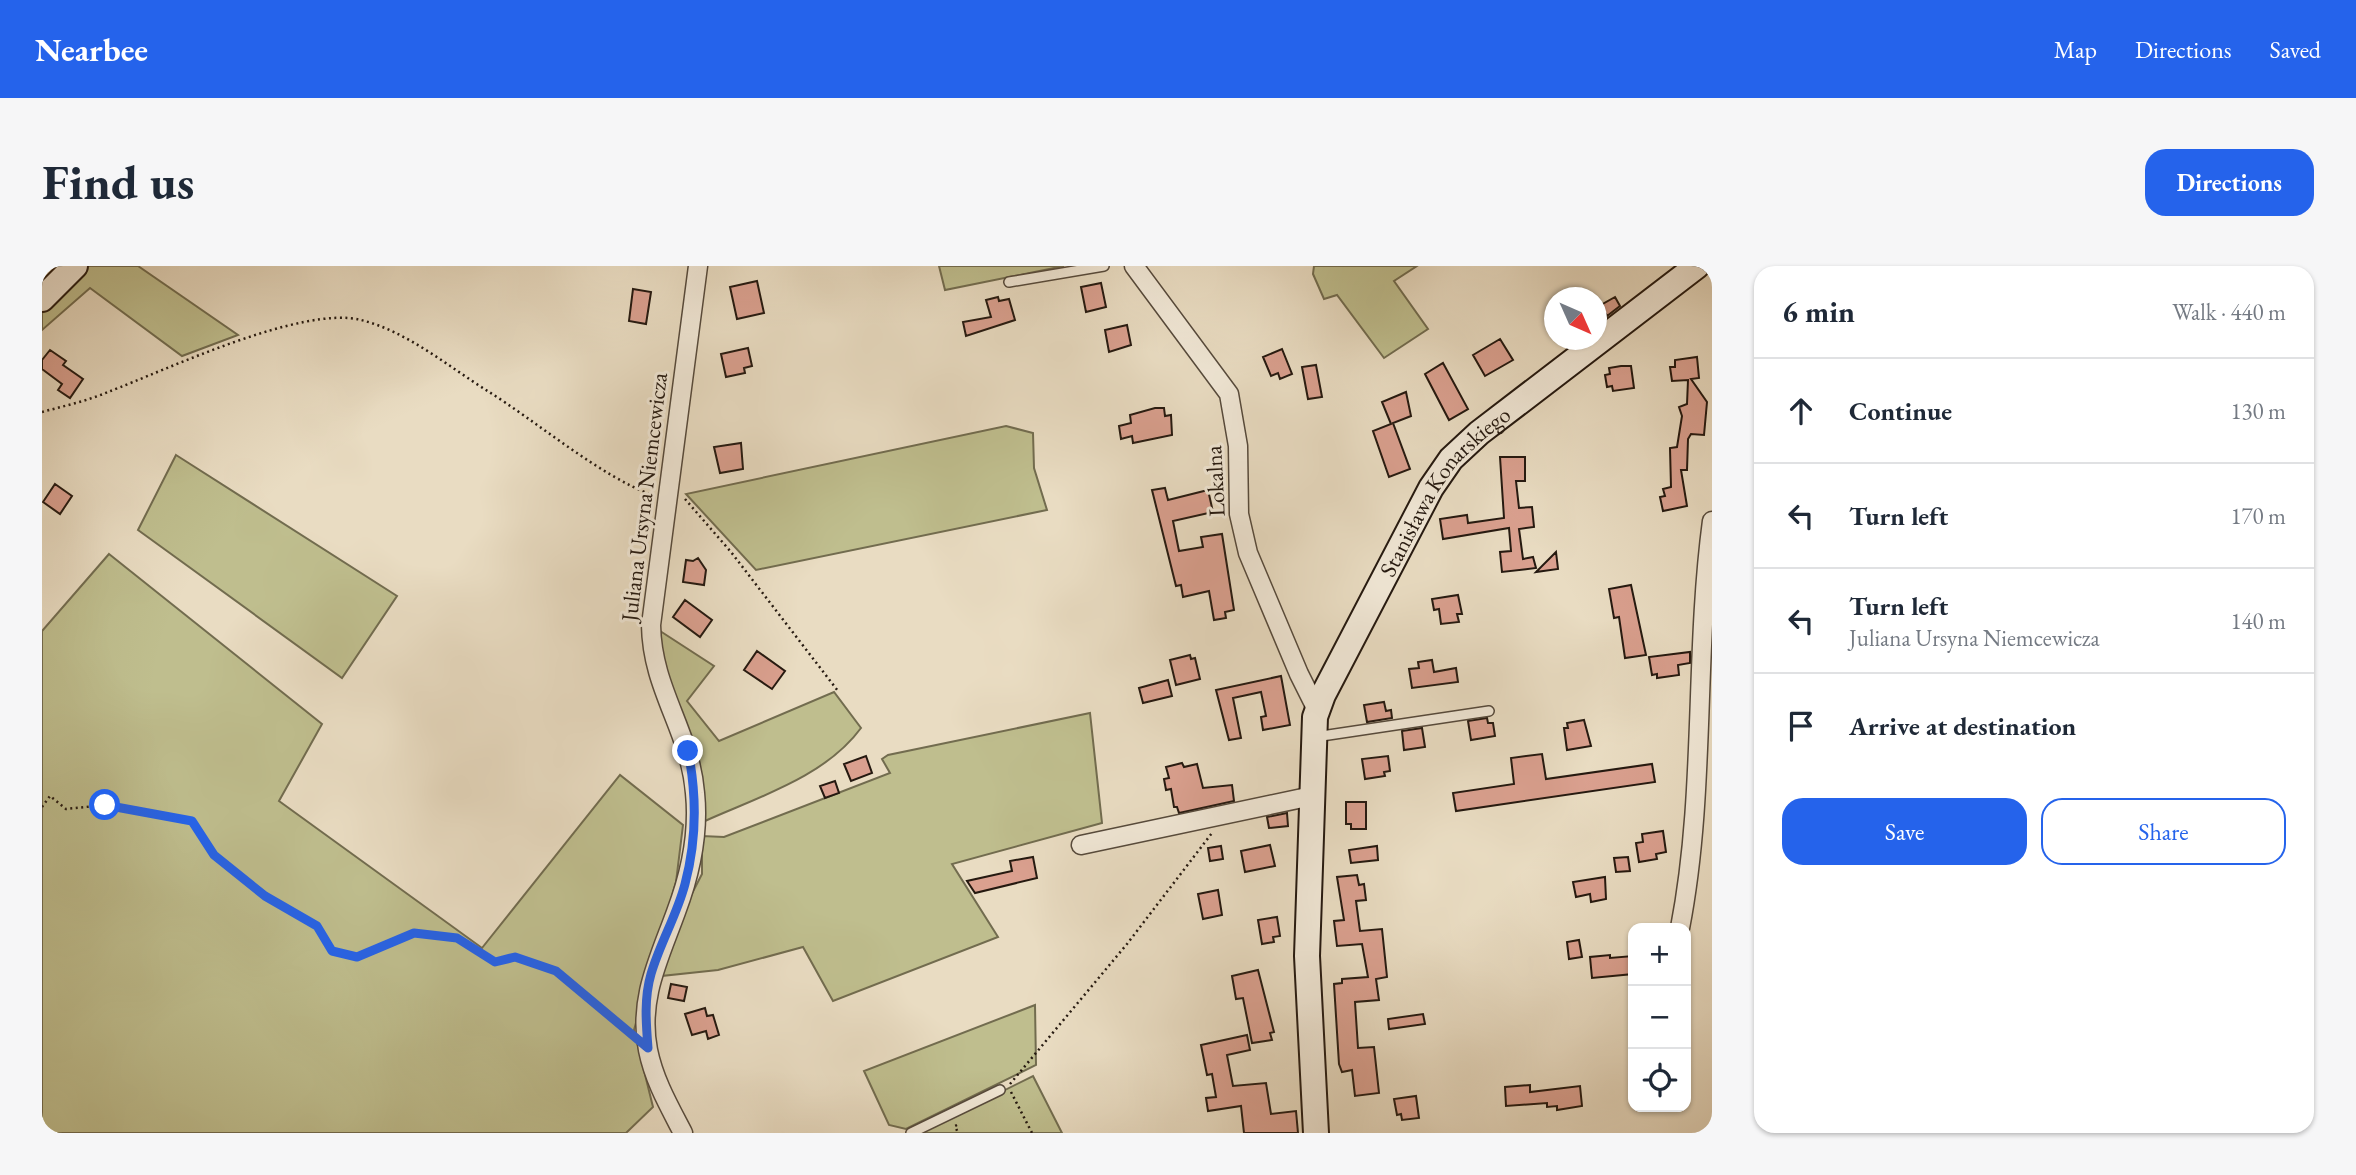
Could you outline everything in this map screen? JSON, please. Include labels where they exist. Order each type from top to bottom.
[{"type":"street","points":[[42,299],[75,266]]},
{"type":"street","name":"Juliana Ursyna Niemcewicza","points":[[683,1133],[660,1089],[648,1048],[646,1005],[651,975],[685,883],[696,814],[688,751],[659,683],[651,646],[651,614],[674,498],[698,266]]},
{"type":"street","name":"Lokalna","points":[[1133,266],[1229,394],[1236,420],[1243,534],[1273,614],[1317,710]]},
{"type":"street","name":"Stanisława Konarskiego","points":[[1316,1133],[1307,1002],[1313,738],[1317,710],[1431,488],[1451,459],[1499,417],[1697,266]]},
{"type":"street","points":[[1681,923],[1688,890],[1700,734],[1706,566],[1712,521]]},
{"type":"street","points":[[1081,845],[1312,796]]},
{"type":"lane","points":[[1009,282],[1104,266]]},
{"type":"lane","points":[[1313,738],[1489,711]]},
{"type":"lane","points":[[911,1133],[1000,1090]]},
{"type":"path","points":[[42,412],[93,398],[215,349],[277,330],[329,318],[358,319],[397,334],[519,410],[624,482],[674,498],[731,552],[838,691]]},
{"type":"path","points":[[42,807],[50,796],[66,809],[105,805],[192,821],[214,855],[265,896],[317,926],[332,951],[357,957],[414,933],[457,938],[495,962],[515,957],[556,971],[648,1048]]},
{"type":"path","points":[[1032,1133],[1008,1086],[1127,944],[1226,813]]},
{"type":"shaded area","points":[[85,266],[138,266],[238,335],[182,356],[90,288],[42,330],[42,313]]},
{"type":"shaded area","points":[[939,266],[1064,266],[945,290]]},
{"type":"shaded area","points":[[1314,266],[1417,266],[1394,281],[1428,329],[1384,358],[1337,295],[1324,299],[1313,274]]},
{"type":"shaded area","points":[[1006,426],[1033,433],[1034,468],[1047,510],[756,570],[686,494]]},
{"type":"shaded area","points":[[176,455],[397,596],[342,678],[138,530]]},
{"type":"shaded area","points":[[109,554],[322,724],[279,801],[482,948],[620,775],[683,825],[676,882],[634,1030],[653,1107],[626,1133],[42,1133],[42,631]]},
{"type":"shaded area","points":[[657,629],[714,666],[687,701],[719,741],[834,692],[861,728],[829,760],[810,773],[705,821],[700,769],[664,677]]},
{"type":"shaded area","points":[[1090,713],[1102,823],[952,864],[998,937],[833,1001],[803,947],[718,970],[661,976],[683,911],[702,874],[702,836],[724,837],[890,773],[882,759],[888,755]]},
{"type":"shaded area","points":[[1035,1005],[1036,1065],[906,1129],[889,1125],[864,1071]]},
{"type":"shaded area","points":[[1033,1076],[1062,1133],[919,1133]]},
{"type":"building","points":[[757,281],[764,313],[737,319],[730,287]]},
{"type":"building","points":[[1101,283],[1106,307],[1086,312],[1081,287]]},
{"type":"building","points":[[633,289],[651,292],[646,324],[629,321]]},
{"type":"building","points":[[998,297],[999,301],[1009,299],[1015,320],[966,336],[963,322],[991,317],[986,300]]},
{"type":"building","points":[[1615,297],[1620,306],[1607,316],[1607,302]]},
{"type":"building","points":[[1127,325],[1131,345],[1109,352],[1105,330]]},
{"type":"building","points":[[1500,339],[1513,360],[1485,376],[1473,355]]},
{"type":"building","points":[[748,348],[752,366],[744,368],[745,373],[726,377],[721,354]]},
{"type":"building","points":[[1282,349],[1292,374],[1280,379],[1278,373],[1271,376],[1263,357]]},
{"type":"building","points":[[50,350],[66,361],[63,365],[83,379],[70,398],[58,390],[62,384],[42,369],[42,360]]},
{"type":"building","points":[[1697,357],[1699,378],[1691,379],[1707,402],[1704,435],[1691,434],[1688,439],[1687,470],[1681,470],[1687,506],[1663,511],[1660,497],[1665,496],[1663,489],[1671,487],[1670,448],[1677,447],[1682,416],[1679,407],[1687,404],[1688,380],[1672,381],[1670,367],[1675,367],[1675,360]]},
{"type":"building","points":[[1443,363],[1468,409],[1449,420],[1425,374]]},
{"type":"building","points":[[1316,365],[1322,397],[1308,399],[1302,367]]},
{"type":"building","points":[[1631,366],[1634,388],[1613,391],[1612,386],[1607,387],[1605,375],[1610,374],[1609,368]]},
{"type":"building","points":[[1406,392],[1411,416],[1393,423],[1410,469],[1389,477],[1373,431],[1391,424],[1382,402]]},
{"type":"building","points":[[1164,408],[1165,416],[1171,415],[1172,435],[1133,443],[1132,436],[1121,439],[1119,426],[1131,423],[1130,415]]},
{"type":"building","points":[[741,443],[743,469],[720,473],[714,447]]},
{"type":"building","points":[[1500,457],[1525,457],[1525,481],[1516,481],[1519,508],[1532,507],[1534,527],[1519,529],[1523,559],[1533,557],[1536,568],[1502,572],[1500,552],[1511,551],[1509,528],[1443,539],[1440,519],[1467,515],[1468,523],[1504,518]]},
{"type":"building","points":[[55,484],[72,496],[60,514],[43,502]]},
{"type":"building","points":[[1165,488],[1168,500],[1208,490],[1213,512],[1173,521],[1179,551],[1203,547],[1201,537],[1222,534],[1234,610],[1225,612],[1226,618],[1214,620],[1209,591],[1183,597],[1181,585],[1176,586],[1152,490]]},
{"type":"building","points":[[1556,552],[1558,569],[1536,572]]},
{"type":"building","points":[[698,558],[706,570],[704,585],[683,582],[686,560],[693,561]]},
{"type":"building","points":[[1631,585],[1646,655],[1625,658],[1619,617],[1614,618],[1609,589]]},
{"type":"building","points":[[1458,595],[1462,614],[1457,614],[1459,622],[1441,624],[1439,609],[1434,610],[1432,599]]},
{"type":"building","points":[[685,600],[712,620],[700,637],[673,617]]},
{"type":"building","points":[[757,651],[785,671],[772,689],[744,670]]},
{"type":"building","points":[[1690,652],[1690,663],[1678,665],[1679,675],[1657,678],[1657,674],[1652,675],[1649,657]]},
{"type":"building","points":[[1190,655],[1191,659],[1195,658],[1200,679],[1176,685],[1170,660]]},
{"type":"building","points":[[1432,660],[1434,672],[1456,668],[1458,682],[1412,688],[1409,669],[1419,668],[1418,662]]},
{"type":"building","points":[[1281,676],[1290,725],[1263,730],[1261,717],[1266,716],[1261,692],[1233,698],[1241,738],[1229,740],[1216,690]]},
{"type":"building","points":[[1168,680],[1172,696],[1143,703],[1139,688]]},
{"type":"building","points":[[1384,702],[1386,711],[1391,710],[1392,718],[1367,722],[1364,705]]},
{"type":"building","points":[[1487,718],[1488,723],[1493,723],[1495,736],[1471,740],[1468,721]]},
{"type":"building","points":[[1584,720],[1591,746],[1567,750],[1564,728],[1568,728],[1567,723]]},
{"type":"building","points":[[1422,728],[1425,747],[1404,750],[1402,731]]},
{"type":"building","points":[[1542,754],[1546,779],[1652,764],[1655,782],[1456,811],[1453,793],[1514,784],[1511,758]]},
{"type":"building","points":[[866,756],[872,773],[851,781],[844,764]]},
{"type":"building","points":[[1388,756],[1390,771],[1384,772],[1385,776],[1365,779],[1362,759]]},
{"type":"building","points":[[1182,763],[1184,767],[1197,764],[1203,788],[1232,785],[1234,801],[1179,813],[1177,807],[1174,807],[1171,789],[1166,790],[1164,779],[1169,778],[1166,767]]},
{"type":"building","points":[[835,781],[839,793],[825,798],[820,786]]},
{"type":"building","points":[[1346,802],[1366,802],[1366,829],[1351,829],[1351,824],[1346,824]]},
{"type":"building","points":[[1287,813],[1288,826],[1269,828],[1267,817]]},
{"type":"building","points":[[1663,831],[1666,852],[1656,854],[1657,859],[1639,862],[1636,843],[1643,842],[1642,834]]},
{"type":"building","points":[[1270,845],[1275,866],[1245,872],[1241,851]]},
{"type":"building","points":[[1221,846],[1223,859],[1210,861],[1208,848]]},
{"type":"building","points":[[1377,846],[1378,860],[1351,863],[1349,850]]},
{"type":"building","points":[[1033,857],[1037,878],[975,893],[967,881],[1012,871],[1010,861]]},
{"type":"building","points":[[1628,857],[1630,871],[1616,872],[1614,858]]},
{"type":"building","points":[[1357,875],[1359,885],[1364,884],[1366,900],[1356,901],[1360,931],[1382,929],[1387,977],[1376,979],[1379,1000],[1355,1002],[1358,1048],[1374,1047],[1379,1093],[1355,1096],[1352,1070],[1342,1072],[1339,1064],[1334,984],[1342,983],[1342,979],[1368,977],[1362,944],[1337,946],[1334,921],[1344,920],[1337,877]]},
{"type":"building","points":[[1605,877],[1606,899],[1591,902],[1590,894],[1576,897],[1573,882]]},
{"type":"building","points":[[1218,890],[1222,915],[1203,919],[1198,894]]},
{"type":"building","points":[[1277,917],[1280,936],[1273,937],[1274,942],[1262,944],[1258,920]]},
{"type":"building","points":[[1579,940],[1582,957],[1569,959],[1567,942]]},
{"type":"building","points":[[1628,956],[1628,974],[1592,978],[1590,957]]},
{"type":"building","points":[[1258,970],[1274,1032],[1270,1033],[1272,1040],[1252,1043],[1243,998],[1236,999],[1232,976]]},
{"type":"building","points":[[671,984],[687,987],[684,1001],[668,998]]},
{"type":"building","points":[[705,1008],[707,1016],[713,1015],[719,1035],[708,1039],[706,1031],[692,1035],[685,1014]]},
{"type":"building","points":[[1423,1014],[1425,1024],[1389,1029],[1388,1019]]},
{"type":"building","points":[[1247,1035],[1250,1050],[1227,1055],[1233,1086],[1266,1083],[1271,1114],[1296,1111],[1298,1133],[1244,1133],[1241,1106],[1208,1111],[1206,1098],[1216,1097],[1212,1074],[1207,1075],[1201,1045]]},
{"type":"building","points":[[1530,1085],[1530,1092],[1580,1086],[1582,1106],[1557,1110],[1557,1106],[1547,1107],[1547,1103],[1506,1106],[1505,1087]]},
{"type":"building","points":[[1416,1096],[1419,1118],[1402,1120],[1401,1114],[1397,1115],[1394,1099]]},
{"type":"route","points":[[105,805],[192,821],[214,855],[265,896],[317,926],[332,951],[357,957],[414,933],[457,938],[495,962],[515,957],[556,971],[598,1009],[648,1048],[646,1005],[651,975],[676,913],[691,858],[696,814],[688,751]]}]
